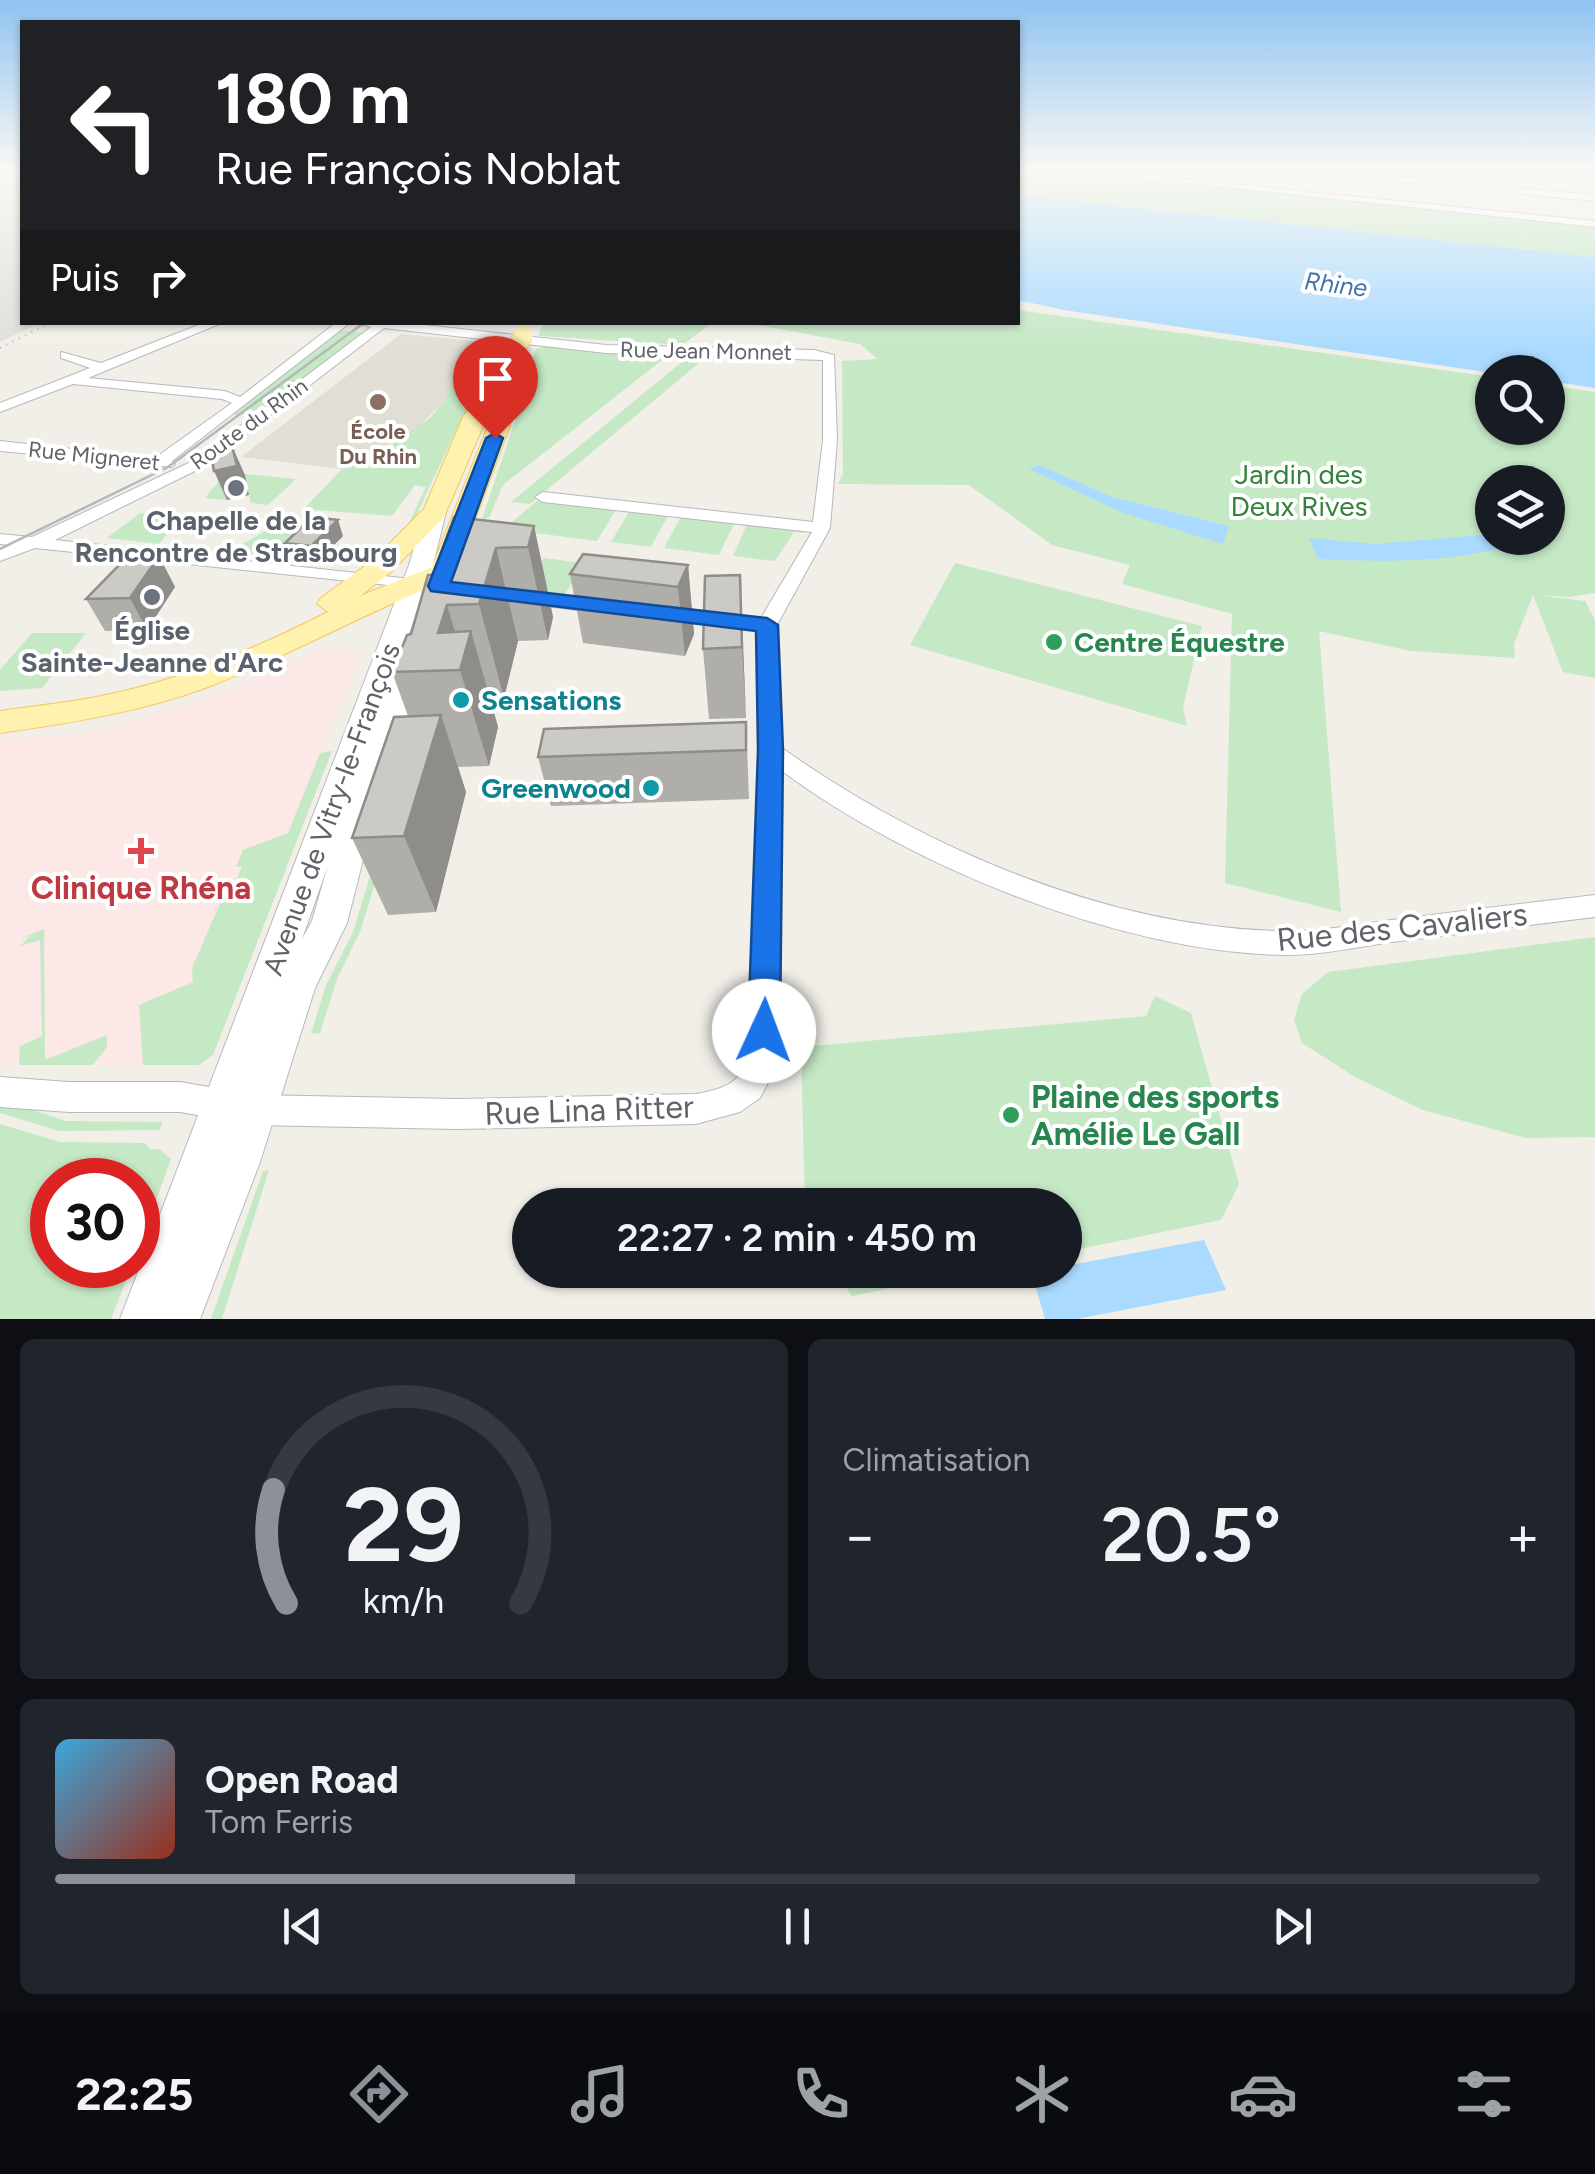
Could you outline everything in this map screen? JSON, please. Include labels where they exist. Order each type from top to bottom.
[{"type":"main road","points":[[0,706],[94,694],[172,676],[281,632],[366,579],[435,512],[474,418],[501,382],[522,336]]},
{"type":"main road","points":[[0,722],[102,708],[164,691],[431,587],[503,415],[501,382]]},
{"type":"main road","name":"Avenue de Vitry-le-François","points":[[144,1319],[239,1107],[329,923],[431,587],[435,512]]},
{"type":"main road","name":"Avenue de Vitry-le-François","points":[[176,1319],[239,1107]]},
{"type":"street","points":[[0,408],[210,325]]},
{"type":"street","name":"Route du Rhin","points":[[158,463],[340,325]]},
{"type":"street","name":"Rue Jean Monnet","points":[[371,325],[619,350],[825,356],[830,362],[830,440],[822,528],[767,625]]},
{"type":"street","name":"Route du Rhin","points":[[0,556],[187,469],[379,327]]},
{"type":"street","points":[[66,356],[102,368]]},
{"type":"street","points":[[71,380],[225,395],[241,402]]},
{"type":"street","name":"Rue Migneret","points":[[0,446],[187,469]]},
{"type":"street","points":[[544,497],[822,528]]},
{"type":"street","points":[[0,539],[431,587]]},
{"type":"street","points":[[501,595],[614,608]]},
{"type":"street","points":[[648,612],[767,625]]},
{"type":"street","name":"Rue Lina Ritter","points":[[0,1092],[69,1097],[180,1097],[239,1107],[474,1114],[696,1108],[724,1105],[749,1091],[759,1077],[763,1060],[771,750],[767,625]]},
{"type":"street","name":"Rue des Cavaliers","points":[[771,750],[790,767],[901,832],[956,858],[1102,912],[1180,932],[1286,944],[1595,906]]},
{"type":"shaded area","points":[[0,230],[20,230],[20,325],[35,325],[0,342]]},
{"type":"shaded area","name":"École Du Rhin","points":[[401,334],[475,341],[445,400],[412,433],[342,469],[241,457]]},
{"type":"shaded area","name":"Clinique Rhéna","points":[[320,650],[361,651],[238,963],[170,1065],[0,1065],[0,738],[69,736],[123,724],[224,693]]},
{"type":"green space","points":[[1340,230],[1595,230],[1595,257]]},
{"type":"green space","name":"Jardin des Deux Rives","points":[[1020,310],[1475,375],[1475,445],[1565,445],[1565,388],[1595,392],[1595,593],[1569,597],[1535,595],[1585,601],[1595,620],[1595,678],[1563,672],[1533,595],[1514,644],[1515,658],[1411,651],[1319,631],[1341,912],[1225,883],[1232,614],[1122,584],[1130,565],[1052,545],[969,485],[838,484],[843,474],[842,361],[878,359],[860,344],[758,325],[1020,325]]},
{"type":"green space","points":[[542,325],[709,325],[682,345],[538,336]]},
{"type":"green space","points":[[338,330],[366,333],[263,413],[230,415]]},
{"type":"green space","points":[[475,341],[507,346],[483,398],[457,428],[411,527],[407,527],[426,487],[415,485],[392,516],[304,509],[342,469],[387,448],[430,418],[445,400]]},
{"type":"green space","points":[[547,346],[666,357],[503,485],[489,518],[482,519],[516,418],[518,390],[536,349]]},
{"type":"green space","points":[[688,357],[705,358],[530,504],[511,502]]},
{"type":"green space","points":[[226,472],[296,479],[268,505],[251,503],[245,476],[223,480],[227,500],[205,498]]},
{"type":"green space","points":[[538,500],[617,508],[597,541],[504,529]]},
{"type":"green space","points":[[630,510],[669,514],[651,547],[611,542]]},
{"type":"green space","points":[[140,513],[180,517],[159,544],[107,538]]},
{"type":"green space","points":[[682,515],[735,521],[719,555],[664,548]]},
{"type":"green space","points":[[748,522],[807,528],[803,533],[794,532],[775,561],[733,556]]},
{"type":"green space","points":[[272,527],[308,531],[281,558],[229,552]]},
{"type":"green space","points":[[544,558],[584,563],[565,594],[522,589]]},
{"type":"green space","name":"Centre Équestre","points":[[955,563],[1202,626],[1183,707],[1187,726],[910,645]]},
{"type":"green space","points":[[32,633],[86,633],[42,688],[0,691],[0,670]]},
{"type":"green space","points":[[332,751],[213,1055],[199,1065],[143,1065],[139,1005],[193,982],[192,968],[228,885],[235,884],[243,850],[288,833],[320,753]]},
{"type":"green space","points":[[407,780],[360,932],[337,979],[320,1033],[311,1034],[326,985],[353,932],[399,781]]},
{"type":"green space","points":[[44,929],[45,1060],[107,1035],[107,1047],[93,1065],[19,1065],[20,1046],[42,1036],[40,940],[20,946],[30,936],[20,939]]},
{"type":"green space","points":[[1595,937],[1595,1137],[1526,1138],[1423,1110],[1355,1077],[1302,1043],[1294,1020],[1302,994],[1328,972]]},
{"type":"green space","name":"Plaine des sports Amélie Le Gall","points":[[1155,996],[1191,1013],[1239,1184],[1221,1220],[1082,1249],[1082,1188],[805,1188],[801,1047],[1146,1016]]},
{"type":"green space","points":[[0,1104],[25,1107],[65,1121],[163,1122],[159,1130],[59,1131],[0,1113]]},
{"type":"green space","points":[[0,1124],[60,1142],[145,1143],[171,1159],[160,1189],[160,1158],[30,1158],[30,1288],[123,1288],[111,1319],[0,1319]]},
{"type":"green space","points":[[269,1170],[222,1319],[211,1319],[263,1171]]},
{"type":"green space","points":[[846,1288],[891,1288],[852,1296]]},
{"type":"water","name":"Rhine","points":[[1020,230],[1340,230],[1595,257],[1595,388],[1565,384],[1565,355],[1475,355],[1475,370],[1020,300]]},
{"type":"water","points":[[1039,465],[1112,497],[1229,526],[1223,544],[1123,513],[1029,469]]},
{"type":"water","points":[[1475,535],[1475,554],[1371,561],[1318,559],[1309,538],[1375,544]]},
{"type":"water","points":[[1204,1240],[1226,1290],[1077,1319],[1045,1319],[1036,1288],[1082,1288],[1082,1263]]},
{"type":"building","points":[[232,446],[237,466],[214,471],[210,450]]},
{"type":"building","points":[[312,517],[338,520],[311,546],[285,543]]},
{"type":"building","points":[[454,517],[534,526],[528,547],[496,548],[479,604],[447,605],[438,633],[471,631],[460,670],[392,672],[407,635],[411,634],[428,575],[433,575]]},
{"type":"building","points":[[583,554],[688,565],[678,587],[570,574]]},
{"type":"building","points":[[128,556],[159,556],[130,598],[86,599]]},
{"type":"building","points":[[740,575],[742,647],[703,649],[705,576]]},
{"type":"building","points":[[441,715],[404,836],[352,838],[394,717]]},
{"type":"building","points":[[746,722],[746,750],[538,757],[544,729]]},
{"type":"tram line","points":[[0,549],[168,467],[361,325]]},
{"type":"railway","points":[[0,348],[46,325]]},
{"type":"place","name":"École Du Rhin","points":[[378,402]]},
{"type":"place","name":"Chapelle de la Rencontre de Strasbourg","points":[[236,488]]},
{"type":"place","name":"Église Sainte-Jeanne d'Arc","points":[[152,597]]},
{"type":"place","name":"Centre Équestre","points":[[1054,642]]},
{"type":"place","name":"Sensations","points":[[461,700]]},
{"type":"place","name":"Greenwood","points":[[651,788]]},
{"type":"place","name":"Clinique Rhéna","points":[[141,851]]},
{"type":"place","name":"Plaine des sports Amélie Le Gall","points":[[1011,1115]]},
{"type":"route","points":[[495,438],[438,586],[767,625],[771,750],[764,1031]]}]
